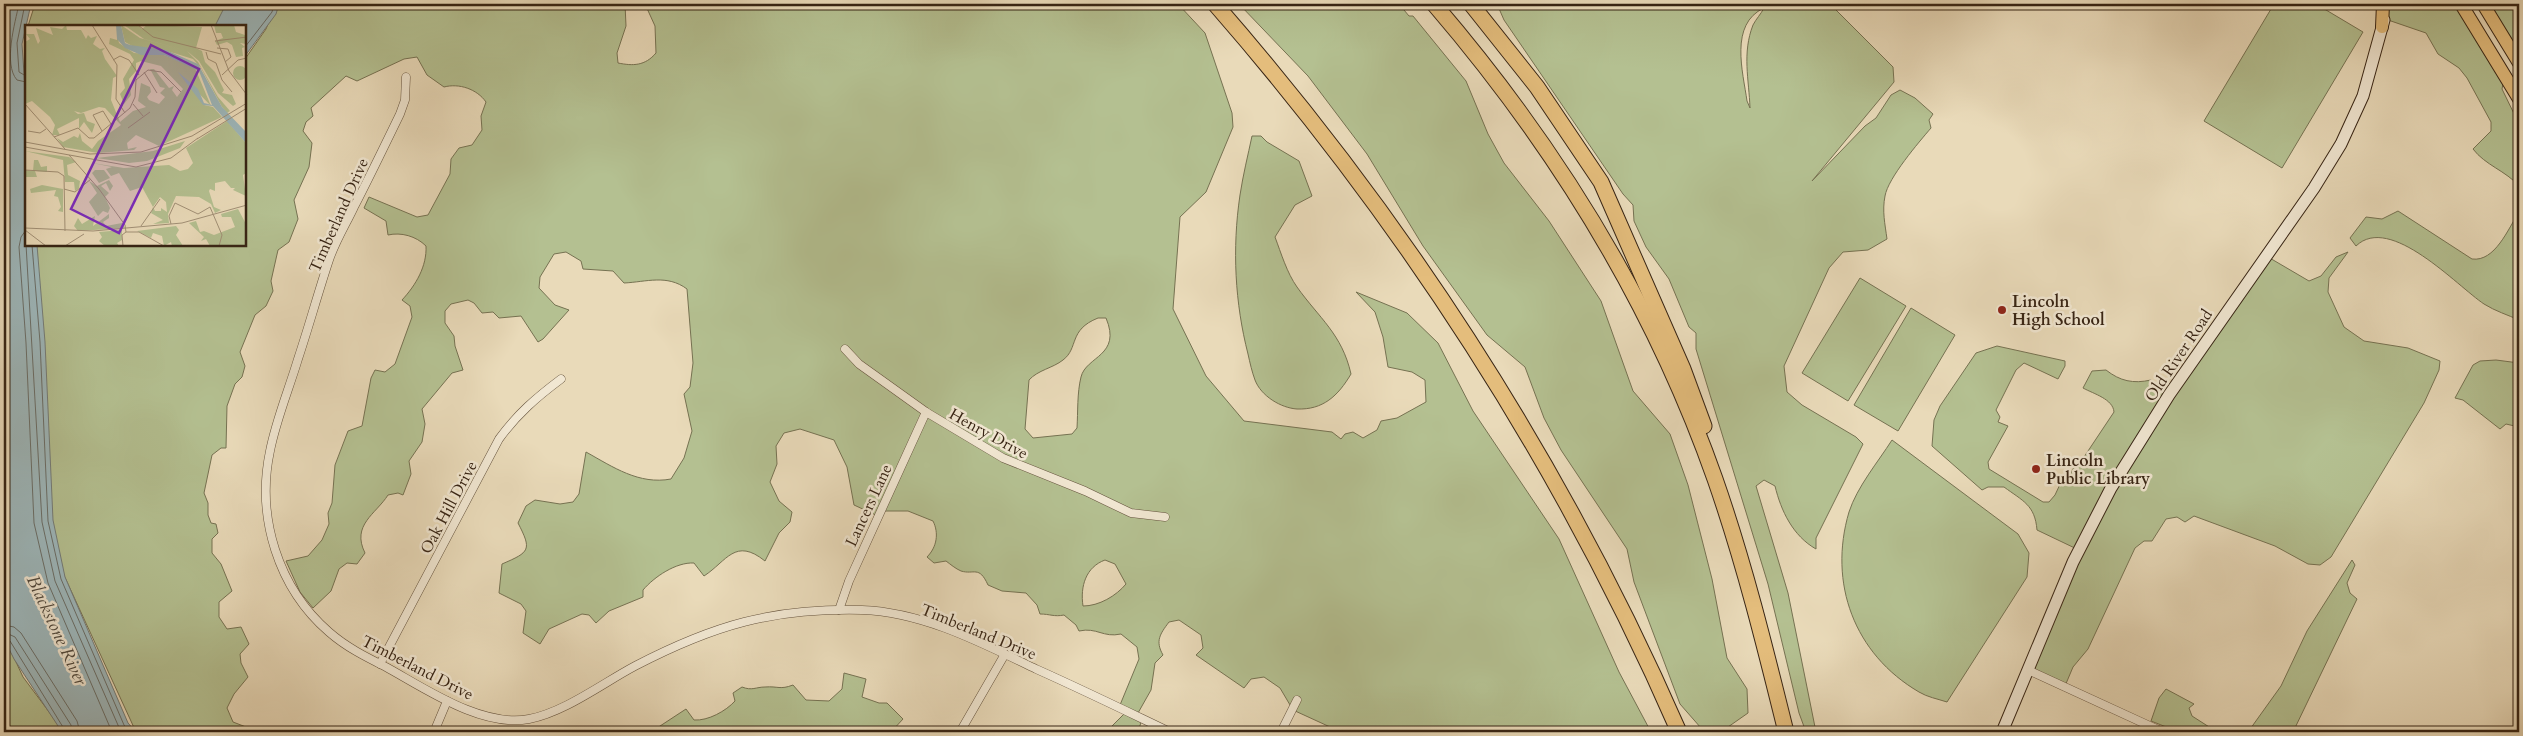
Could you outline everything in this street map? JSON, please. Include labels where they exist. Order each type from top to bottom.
[{"type":"highway","points":[[1215,4],[1274,73],[1348,167],[1413,256],[1474,347],[1527,434],[1581,530],[1635,636],[1679,732]]},
{"type":"highway","points":[[1434,4],[1480,59],[1525,118],[1567,179],[1606,242],[1641,307],[1673,374],[1701,443],[1726,513],[1750,592],[1786,732]]},
{"type":"highway","points":[[1471,4],[1548,101],[1587,159],[1608,196],[1698,404],[1709,440],[1726,513]]},
{"type":"main road","points":[[2382,27],[2383,4]]},
{"type":"main road","name":"Old River Road","points":[[2002,732],[2079,549],[2122,469],[2169,395],[2314,188],[2341,144],[2363,96],[2388,4]]},
{"type":"main road","points":[[2461,4],[2519,99]]},
{"type":"main road","points":[[2483,4],[2519,63]]},
{"type":"street","name":"Timberland Drive","points":[[406,77],[405,100],[400,114],[330,257],[270,451],[265,488],[266,514],[270,535],[286,576],[309,611],[331,634],[380,664],[446,700],[503,720],[526,720],[553,712],[636,666],[716,629],[766,616],[839,610],[867,610],[911,618],[949,630],[1005,654],[1170,732]]},
{"type":"street","name":"Henry Drive","points":[[845,350],[859,364],[926,412],[1012,463],[1085,491],[1131,513],[1165,517]]},
{"type":"street","name":"Oak Hill Drive","points":[[380,664],[500,439],[526,407],[561,379]]},
{"type":"street","name":"Lancers Lane","points":[[839,610],[849,581],[926,412]]},
{"type":"street","points":[[960,732],[1005,654]]},
{"type":"street","points":[[2028,670],[2163,732]]},
{"type":"street","points":[[434,732],[446,700]]},
{"type":"street","points":[[1281,732],[1297,700]]},
{"type":"green space","points":[[35,4],[235,4],[221,25],[28,25]]},
{"type":"green space","points":[[276,4],[625,4],[626,26],[617,53],[618,63],[634,65],[643,63],[656,53],[655,26],[645,4],[1178,4],[1205,33],[1232,113],[1233,127],[1206,192],[1180,217],[1173,309],[1206,376],[1244,421],[1332,432],[1341,439],[1345,434],[1353,432],[1363,438],[1377,430],[1381,421],[1397,418],[1426,402],[1425,380],[1412,372],[1388,367],[1383,337],[1375,312],[1356,292],[1407,313],[1438,343],[1473,411],[1559,539],[1619,672],[1651,732],[1341,732],[1293,710],[1280,688],[1264,677],[1251,679],[1244,688],[1196,655],[1203,648],[1201,635],[1179,620],[1169,622],[1161,634],[1159,646],[1163,655],[1155,663],[1151,690],[1138,713],[1120,705],[1139,659],[1137,647],[1121,634],[1109,635],[1091,630],[1079,631],[1076,625],[1064,615],[1040,614],[1037,605],[1026,593],[1002,591],[988,585],[979,573],[961,571],[946,561],[934,563],[927,557],[933,549],[936,540],[936,530],[933,521],[908,511],[883,511],[878,516],[854,505],[847,467],[834,440],[800,429],[784,433],[776,446],[777,464],[770,482],[779,501],[792,512],[790,522],[779,533],[765,561],[755,554],[739,551],[725,558],[704,576],[694,563],[680,565],[666,571],[653,580],[643,590],[643,597],[609,611],[596,623],[589,615],[582,614],[549,629],[540,644],[523,633],[526,611],[521,604],[499,593],[502,564],[523,553],[526,549],[525,539],[518,523],[526,506],[535,500],[560,504],[573,502],[579,494],[586,452],[616,469],[637,477],[659,480],[671,479],[684,458],[692,431],[684,394],[690,387],[693,363],[687,289],[679,284],[664,280],[624,283],[613,271],[583,269],[581,261],[566,252],[554,254],[540,277],[539,288],[555,305],[569,310],[543,339],[538,342],[521,316],[499,318],[493,312],[482,313],[474,303],[468,300],[451,304],[445,311],[445,323],[454,336],[455,346],[463,370],[452,373],[422,409],[425,424],[422,442],[409,461],[411,474],[403,495],[398,493],[388,495],[372,514],[363,527],[361,535],[361,543],[365,553],[357,564],[347,563],[339,569],[331,591],[313,608],[300,592],[286,561],[308,556],[322,540],[329,524],[328,513],[332,503],[335,465],[348,431],[362,426],[371,378],[375,370],[385,372],[395,364],[412,317],[410,306],[402,300],[420,275],[425,261],[426,246],[413,237],[398,234],[388,235],[386,221],[364,208],[369,197],[417,217],[428,215],[450,174],[451,159],[459,148],[472,145],[482,130],[481,116],[486,102],[482,97],[467,88],[456,86],[444,87],[427,75],[417,57],[404,59],[357,81],[346,76],[311,108],[313,116],[306,122],[303,131],[312,143],[309,167],[294,200],[298,219],[289,242],[278,250],[271,281],[273,291],[266,306],[255,315],[240,352],[245,366],[242,377],[235,384],[227,406],[226,448],[221,448],[212,455],[204,493],[208,503],[208,515],[211,523],[216,524],[218,533],[212,539],[212,553],[221,564],[232,591],[219,602],[219,617],[227,629],[241,627],[249,644],[240,654],[241,663],[248,677],[234,694],[227,708],[233,722],[246,727],[268,730],[268,732],[136,732],[62,571],[47,510],[30,246],[246,246],[246,58],[266,29]],"holes":[[[1098,318],[1106,318],[1110,331],[1110,340],[1101,354],[1084,370],[1081,377],[1078,396],[1077,428],[1072,434],[1033,438],[1025,429],[1029,380],[1063,360],[1071,350],[1082,328]],[[1105,560],[1115,564],[1126,584],[1107,600],[1083,606],[1082,591],[1089,572],[1098,563]]]},
{"type":"green space","points":[[1239,4],[1399,4],[1409,16],[1413,16],[1466,81],[1488,134],[1504,163],[1549,221],[1601,301],[1633,391],[1670,434],[1688,485],[1712,579],[1727,658],[1747,689],[1748,713],[1728,727],[1701,728],[1680,704],[1634,582],[1627,549],[1561,450],[1544,418],[1525,367],[1487,335],[1423,246],[1367,154],[1308,76]]},
{"type":"green space","points":[[1497,4],[1830,4],[1893,67],[1894,82],[1812,181],[1865,126],[1876,118],[1891,95],[1900,90],[1915,98],[1933,114],[1929,120],[1931,128],[1905,160],[1887,188],[1884,218],[1887,239],[1868,250],[1843,252],[1829,268],[1784,366],[1787,392],[1802,405],[1856,437],[1863,444],[1816,538],[1816,549],[1801,537],[1789,522],[1775,486],[1764,480],[1756,486],[1788,593],[1816,732],[1806,732],[1799,713],[1768,584],[1696,349],[1696,333],[1689,327],[1669,279],[1646,247],[1634,221],[1633,205],[1623,194],[1504,20]],"holes":[[[1764,8],[1753,25],[1748,46],[1747,66],[1750,108],[1747,101],[1741,63],[1742,37],[1746,25],[1753,15]]]},
{"type":"green space","points":[[2274,4],[2316,4],[2363,32],[2282,168],[2204,121]]},
{"type":"green space","points":[[2389,4],[2464,4],[2505,73],[2502,89],[2519,124],[2519,186],[2478,155],[2473,149],[2491,131],[2491,122],[2467,78],[2459,68],[2438,54],[2426,33],[2388,20]]},
{"type":"green space","points":[[2484,4],[2519,4],[2519,63]]},
{"type":"green space","points":[[1252,136],[1261,136],[1267,142],[1299,161],[1312,196],[1295,205],[1275,237],[1284,263],[1293,281],[1336,337],[1347,360],[1351,374],[1341,389],[1329,400],[1306,409],[1291,408],[1278,404],[1258,386],[1254,377],[1240,315],[1236,276],[1236,235],[1240,195]]},
{"type":"green space","points":[[2398,211],[2472,259],[2480,259],[2494,250],[2519,212],[2519,320],[2484,304],[2441,269],[2404,245],[2387,239],[2370,238],[2356,246],[2350,238],[2366,217],[2382,219]]},
{"type":"green space","points":[[2348,252],[2329,278],[2328,292],[2344,327],[2364,341],[2408,348],[2440,361],[2439,370],[2424,403],[2331,557],[2320,565],[2308,564],[2275,546],[2194,516],[2185,522],[2177,517],[2166,519],[2152,541],[2144,541],[2135,548],[2088,649],[2073,667],[2065,686],[2030,672],[2081,551],[2037,530],[2031,509],[2022,500],[2004,487],[1988,487],[1982,490],[1932,446],[1934,420],[1940,406],[1976,353],[1997,346],[2065,361],[2065,366],[2058,379],[2024,363],[2016,370],[1996,410],[2000,417],[1998,422],[2008,426],[1988,462],[1989,469],[2043,502],[2049,502],[2055,495],[2062,480],[2068,479],[2077,461],[2084,457],[2114,412],[2113,407],[2107,400],[2083,388],[2092,371],[2106,370],[2116,377],[2138,382],[2151,380],[2172,394],[2268,257],[2309,281],[2321,276],[2336,257]]},
{"type":"green space","points":[[1860,278],[1906,306],[1848,401],[1802,373]]},
{"type":"green space","points":[[1911,308],[1955,335],[1898,431],[1854,405]]},
{"type":"green space","points":[[2496,360],[2519,363],[2519,427],[2506,424],[2500,429],[2463,400],[2455,398],[2473,365],[2480,361]]},
{"type":"green space","points":[[1892,440],[2018,534],[2029,553],[2027,577],[1947,702],[1919,692],[1896,676],[1878,658],[1863,637],[1852,614],[1845,590],[1842,565],[1843,539],[1849,512],[1862,484]]},
{"type":"green space","points":[[2352,560],[2355,565],[2347,583],[2350,593],[2357,599],[2293,732],[2248,732],[2281,686],[2307,631]]},
{"type":"green space","points":[[4,636],[23,677],[64,732],[12,732],[4,708]]},
{"type":"green space","points":[[844,673],[866,679],[862,697],[879,703],[887,703],[903,719],[891,732],[646,732],[657,728],[686,709],[694,720],[716,715],[735,701],[733,693],[742,687],[751,689],[765,687],[782,688],[793,685],[806,700],[829,701],[842,689]]},
{"type":"green space","points":[[2166,689],[2194,704],[2189,708],[2192,716],[2217,732],[2179,732],[2151,721],[2159,698]]},
{"type":"green space","points":[[1127,711],[1142,719],[1138,732],[1106,732]]},
{"type":"water","name":"Blackstone River","points":[[4,4],[31,4],[22,44],[25,88],[25,246],[37,246],[45,342],[53,520],[65,577],[128,723],[136,732],[62,732],[14,659],[4,639]]},
{"type":"water","points":[[226,4],[279,4],[276,14],[246,55],[246,25],[216,25]]},
{"type":"place","name":"Lincoln High School","points":[[2002,310]]},
{"type":"place","name":"Lincoln Public Library","points":[[2036,469]]}]
